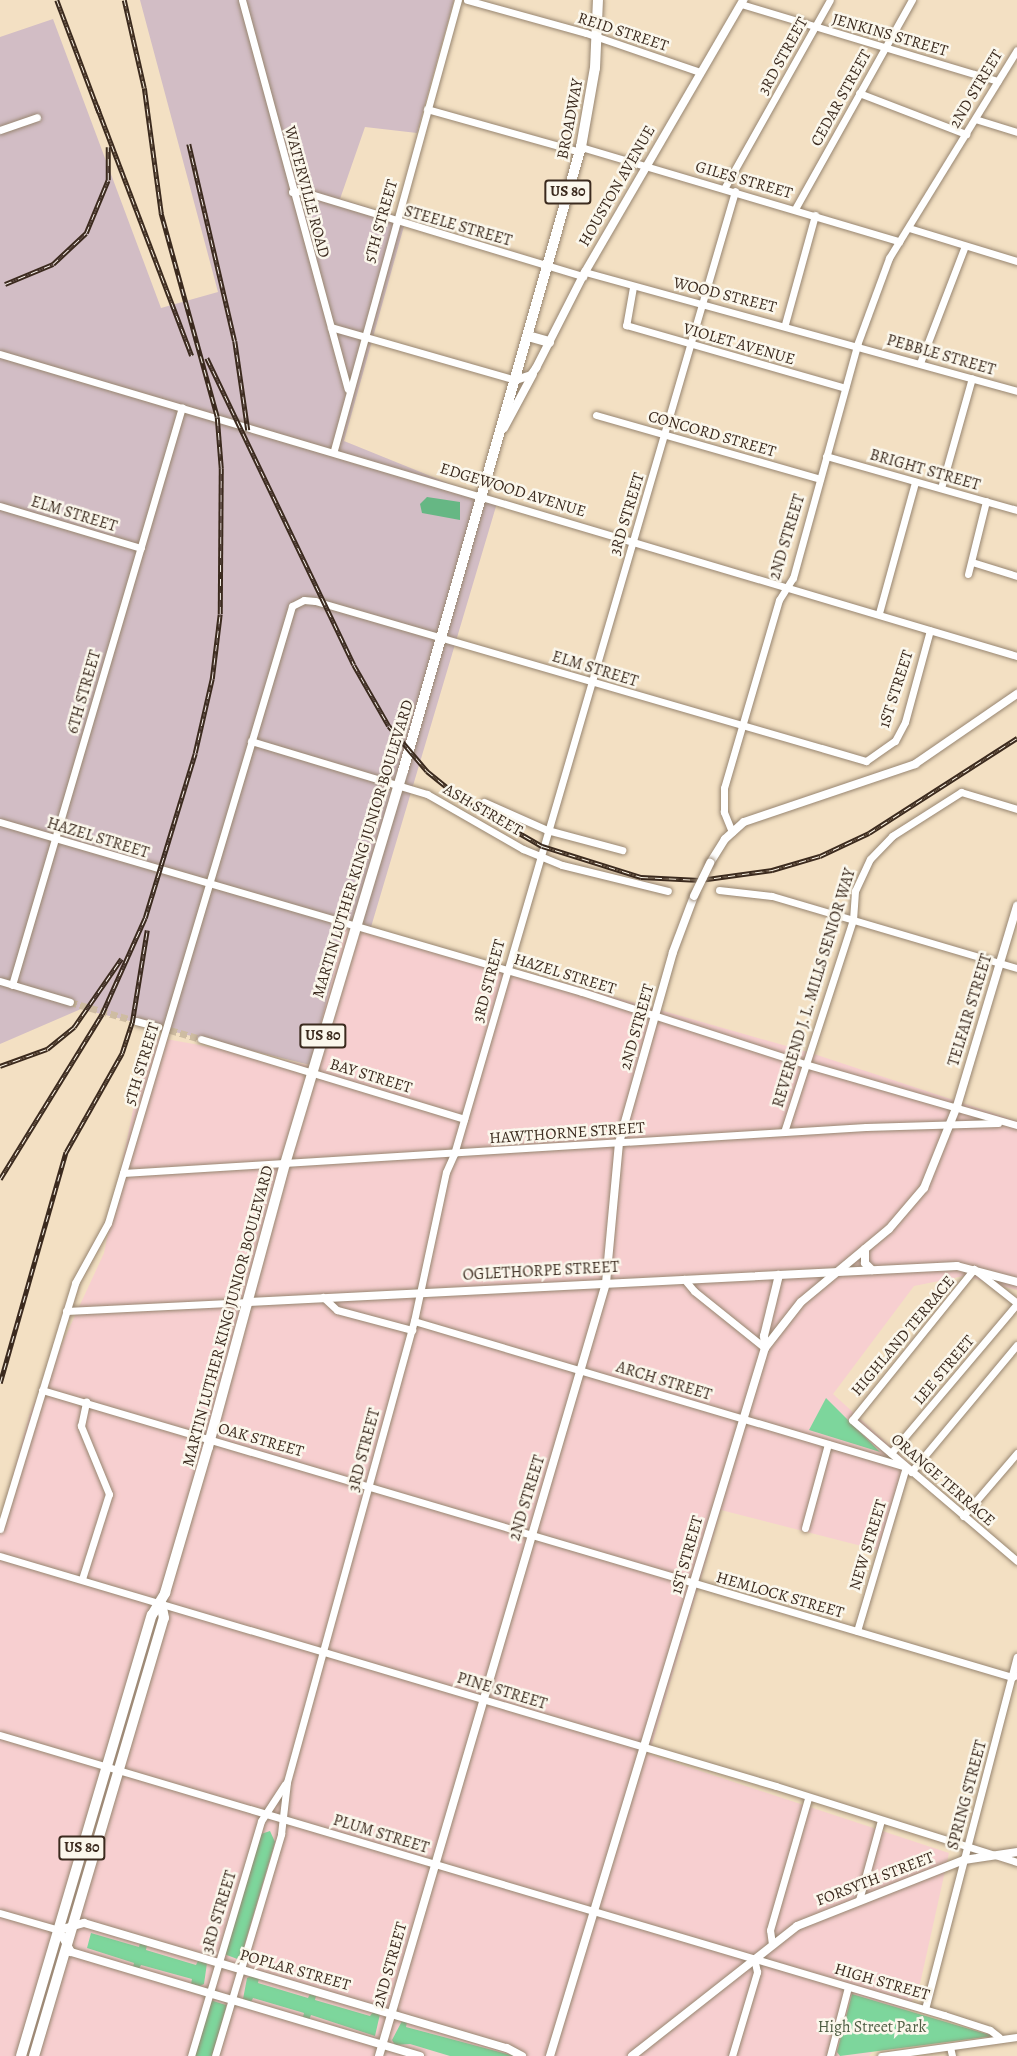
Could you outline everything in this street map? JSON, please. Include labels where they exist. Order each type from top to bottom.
[{"type":"main road","name":"BROADWAY","points":[[516,380],[581,149],[597,39],[598,0]]},
{"type":"main road","points":[[528,336],[549,342]]},
{"type":"main road","name":"MARTIN LUTHER KING JUNIOR BOULEVARD","points":[[21,2056],[152,1615],[161,1603],[210,1440],[285,1164],[399,786],[516,380]]},
{"type":"main road","name":"MARTIN LUTHER KING JUNIOR BOULEVARD","points":[[34,2056],[164,1618],[161,1603]]},
{"type":"street","name":"WATERVILLE ROAD","points":[[242,0],[292,192],[348,391]]},
{"type":"street","name":"5TH STREET","points":[[334,450],[348,391],[458,0]]},
{"type":"street","name":"REID STREET","points":[[467,0],[700,72]]},
{"type":"street","name":"3RD STREET","points":[[725,188],[830,0]]},
{"type":"street","name":"CEDAR STREET","points":[[795,209],[912,0]]},
{"type":"street","name":"JENKINS STREET","points":[[742,2],[815,27],[998,81]]},
{"type":"street","name":"HOUSTON AVENUE","points":[[500,435],[584,274],[742,2]]},
{"type":"street","name":"2ND STREET","points":[[379,2056],[606,1283],[619,1143],[673,952],[694,896],[710,863],[732,832],[723,796],[779,600],[790,586],[857,345],[898,241],[909,228],[1017,50]]},
{"type":"street","points":[[859,93],[966,134]]},
{"type":"street","name":"GILES STREET","points":[[427,109],[725,188],[898,241]]},
{"type":"street","points":[[0,130],[37,117]]},
{"type":"street","points":[[975,119],[1017,132]]},
{"type":"street","name":"STEELE STREET","points":[[292,192],[301,191],[547,266]]},
{"type":"street","name":"3RD STREET","points":[[215,2056],[284,1819],[287,1782],[321,1652],[412,1330],[446,1172],[454,1154],[539,856],[665,436],[735,191]]},
{"type":"street","points":[[785,324],[815,215]]},
{"type":"street","points":[[909,228],[1017,261]]},
{"type":"street","points":[[920,363],[965,246]]},
{"type":"street","name":"WOOD STREET","points":[[547,266],[704,302],[857,345]]},
{"type":"street","name":"VIOLET AVENUE","points":[[633,287],[626,325],[845,388]]},
{"type":"street","points":[[331,327],[516,380],[531,375],[536,368]]},
{"type":"street","name":"PEBBLE STREET","points":[[857,345],[1017,391]]},
{"type":"street","name":"EDGEWOOD AVENUE","points":[[0,354],[334,450],[1017,656]]},
{"type":"street","points":[[941,488],[972,378]]},
{"type":"street","name":"6TH STREET","points":[[12,985],[182,407]]},
{"type":"street","name":"CONCORD STREET","points":[[596,415],[820,480]]},
{"type":"street","name":"BRIGHT STREET","points":[[826,456],[1017,510]]},
{"type":"street","points":[[879,613],[915,482]]},
{"type":"street","points":[[968,574],[986,501]]},
{"type":"street","name":"ELM STREET","points":[[0,506],[141,548]]},
{"type":"street","points":[[972,562],[1017,576]]},
{"type":"street","name":"ELM STREET","points":[[298,602],[315,601],[853,759],[866,761],[882,753]]},
{"type":"street","name":"5TH STREET","points":[[0,1529],[75,1283],[108,1224],[210,885],[283,628],[292,606],[298,602]]},
{"type":"street","name":"1ST STREET","points":[[882,753],[896,741],[905,722],[930,630]]},
{"type":"street","points":[[732,832],[762,813],[915,764],[1017,694]]},
{"type":"street","name":"ASH STREET","points":[[250,741],[441,801],[539,856],[590,874],[668,891]]},
{"type":"street","name":"REVEREND J. L. MILLS SENIOR WAY","points":[[784,1132],[853,920],[859,881],[882,844],[961,792],[1017,809]]},
{"type":"street","name":"ASH STREET","points":[[484,802],[547,830],[622,850]]},
{"type":"street","name":"HAZEL STREET","points":[[0,822],[354,929],[506,970],[805,1064],[957,1106],[1015,1125]]},
{"type":"street","points":[[719,890],[757,893],[1017,968]]},
{"type":"street","name":"TELFAIR STREET","points":[[951,1123],[1017,906]]},
{"type":"street","points":[[0,981],[70,1002]]},
{"type":"street","points":[[136,1021],[158,1027]]},
{"type":"street","name":"BAY STREET","points":[[201,1039],[464,1119]]},
{"type":"street","name":"1ST STREET","points":[[550,2056],[597,1912],[765,1347],[801,1302],[899,1220],[924,1188],[951,1123]]},
{"type":"street","name":"HAWTHORNE STREET","points":[[123,1173],[951,1123],[1015,1125]]},
{"type":"street","points":[[865,1249],[865,1263],[872,1270]]},
{"type":"street","name":"OGLETHORPE STREET","points":[[66,1311],[957,1266],[1017,1282]]},
{"type":"street","points":[[974,1269],[1017,1304]]},
{"type":"street","name":"HIGHLAND TERRACE","points":[[852,1420],[974,1269]]},
{"type":"street","points":[[765,1347],[764,1336],[779,1275]]},
{"type":"street","points":[[684,1279],[694,1291],[765,1347]]},
{"type":"street","points":[[323,1298],[337,1310],[412,1330]]},
{"type":"street","name":"LEE STREET","points":[[891,1453],[1017,1304]]},
{"type":"street","name":"ARCH STREET","points":[[414,1321],[908,1470]]},
{"type":"street","name":"NEW STREET","points":[[857,1631],[908,1470],[1017,1345]]},
{"type":"street","name":"OAK STREET","points":[[42,1390],[369,1486]]},
{"type":"street","points":[[82,1579],[109,1494],[81,1426],[86,1402]]},
{"type":"street","name":"ORANGE TERRACE","points":[[852,1420],[1017,1561]]},
{"type":"street","points":[[805,1528],[828,1444]]},
{"type":"street","points":[[963,1516],[1017,1453]]},
{"type":"street","name":"HEMLOCK STREET","points":[[369,1486],[694,1584],[1014,1676]]},
{"type":"street","name":"PINE STREET","points":[[0,1556],[483,1699],[1017,1862]]},
{"type":"street","name":"SPRING STREET","points":[[925,2009],[1014,1676],[1017,1657]]},
{"type":"street","name":"PLUM STREET","points":[[0,1735],[754,1958]]},
{"type":"street","name":"3RD STREET","points":[[191,2056],[266,1814],[287,1782]]},
{"type":"street","points":[[772,1944],[770,1930],[808,1798]]},
{"type":"street","points":[[860,1900],[881,1820]]},
{"type":"street","name":"FORSYTH STREET","points":[[633,2056],[797,1926],[964,1860],[1017,1852]]},
{"type":"street","points":[[0,1913],[59,1930],[73,1924]]},
{"type":"street","name":"POPLAR STREET","points":[[73,1924],[84,1923],[391,2013],[507,2048],[522,2056]]},
{"type":"street","points":[[59,1930],[71,1953],[420,2056]]},
{"type":"street","points":[[52,1951],[67,1946]]},
{"type":"street","points":[[732,2056],[757,1972],[754,1958]]},
{"type":"street","name":"HIGH STREET","points":[[754,1958],[925,2009],[990,2030],[999,2037]]},
{"type":"street","points":[[830,2056],[848,1987]]},
{"type":"street","name":"HIGH STREET","points":[[880,2056],[950,2047],[999,2037],[1017,2037]]},
{"type":"street","points":[[950,2047],[952,2056]]},
{"type":"shaded area","points":[[140,0],[454,0],[417,133],[365,127],[340,199],[406,219],[344,441],[497,503],[371,927],[347,921],[310,1065],[81,1009],[0,1044],[0,37],[53,19],[161,308],[218,292]]},
{"type":"shaded area","points":[[347,921],[811,1053],[1017,1121],[1017,1290],[964,1276],[914,1286],[833,1394],[911,1465],[885,1552],[721,1510],[649,1754],[949,1853],[918,1993],[869,2056],[0,2056],[0,1523],[30,1413],[104,1253],[140,1076],[155,1037],[309,1065]]},
{"type":"green space","points":[[427,497],[460,502],[460,520],[422,513],[420,504]]},
{"type":"green space","points":[[826,1398],[880,1452],[809,1430]]},
{"type":"green space","points":[[270,1831],[275,1842],[240,1960],[224,1954],[261,1834]]},
{"type":"green space","points":[[91,1933],[139,1947],[140,1943],[147,1945],[146,1950],[196,1965],[198,1961],[207,1963],[204,1984],[200,1986],[191,1984],[192,1979],[141,1965],[139,1969],[133,1967],[134,1963],[87,1948]]},
{"type":"green space","points":[[251,1976],[259,1978],[258,1983],[308,1998],[310,1994],[316,1996],[315,2000],[370,2016],[373,2012],[380,2014],[375,2036],[311,2015],[309,2020],[303,2017],[304,2013],[253,1998],[251,2002],[243,1999],[247,1978]]},
{"type":"green space","name":"High Street Park","points":[[852,1994],[993,2036],[840,2056],[837,2052]]},
{"type":"green space","points":[[210,2000],[226,2005],[212,2056],[193,2056]]},
{"type":"green space","points":[[402,2021],[407,2022],[406,2027],[515,2056],[450,2056],[410,2044],[395,2045],[392,2040]]},
{"type":"tunnel","points":[[70,1002],[136,1021]]},
{"type":"tunnel","points":[[160,1027],[201,1039]]},
{"type":"railway","points":[[57,0],[99,112]]},
{"type":"railway","points":[[0,1179],[102,1014],[145,918],[195,753],[212,679],[220,614],[221,468],[217,417],[161,213],[144,88],[124,0]]},
{"type":"railway","points":[[97,106],[192,356]]},
{"type":"railway","points":[[189,144],[235,341],[248,430]]},
{"type":"railway","points":[[5,284],[53,264],[86,233],[108,180],[108,147]]},
{"type":"railway","points":[[207,358],[354,665],[389,726],[427,771],[464,801],[542,846],[641,877],[700,880],[772,870],[820,856],[869,833],[1017,738]]},
{"type":"railway","points":[[0,1383],[66,1152],[122,1053],[132,1023],[147,930]]},
{"type":"railway","points":[[0,1066],[47,1049],[74,1027],[121,959]]}]
